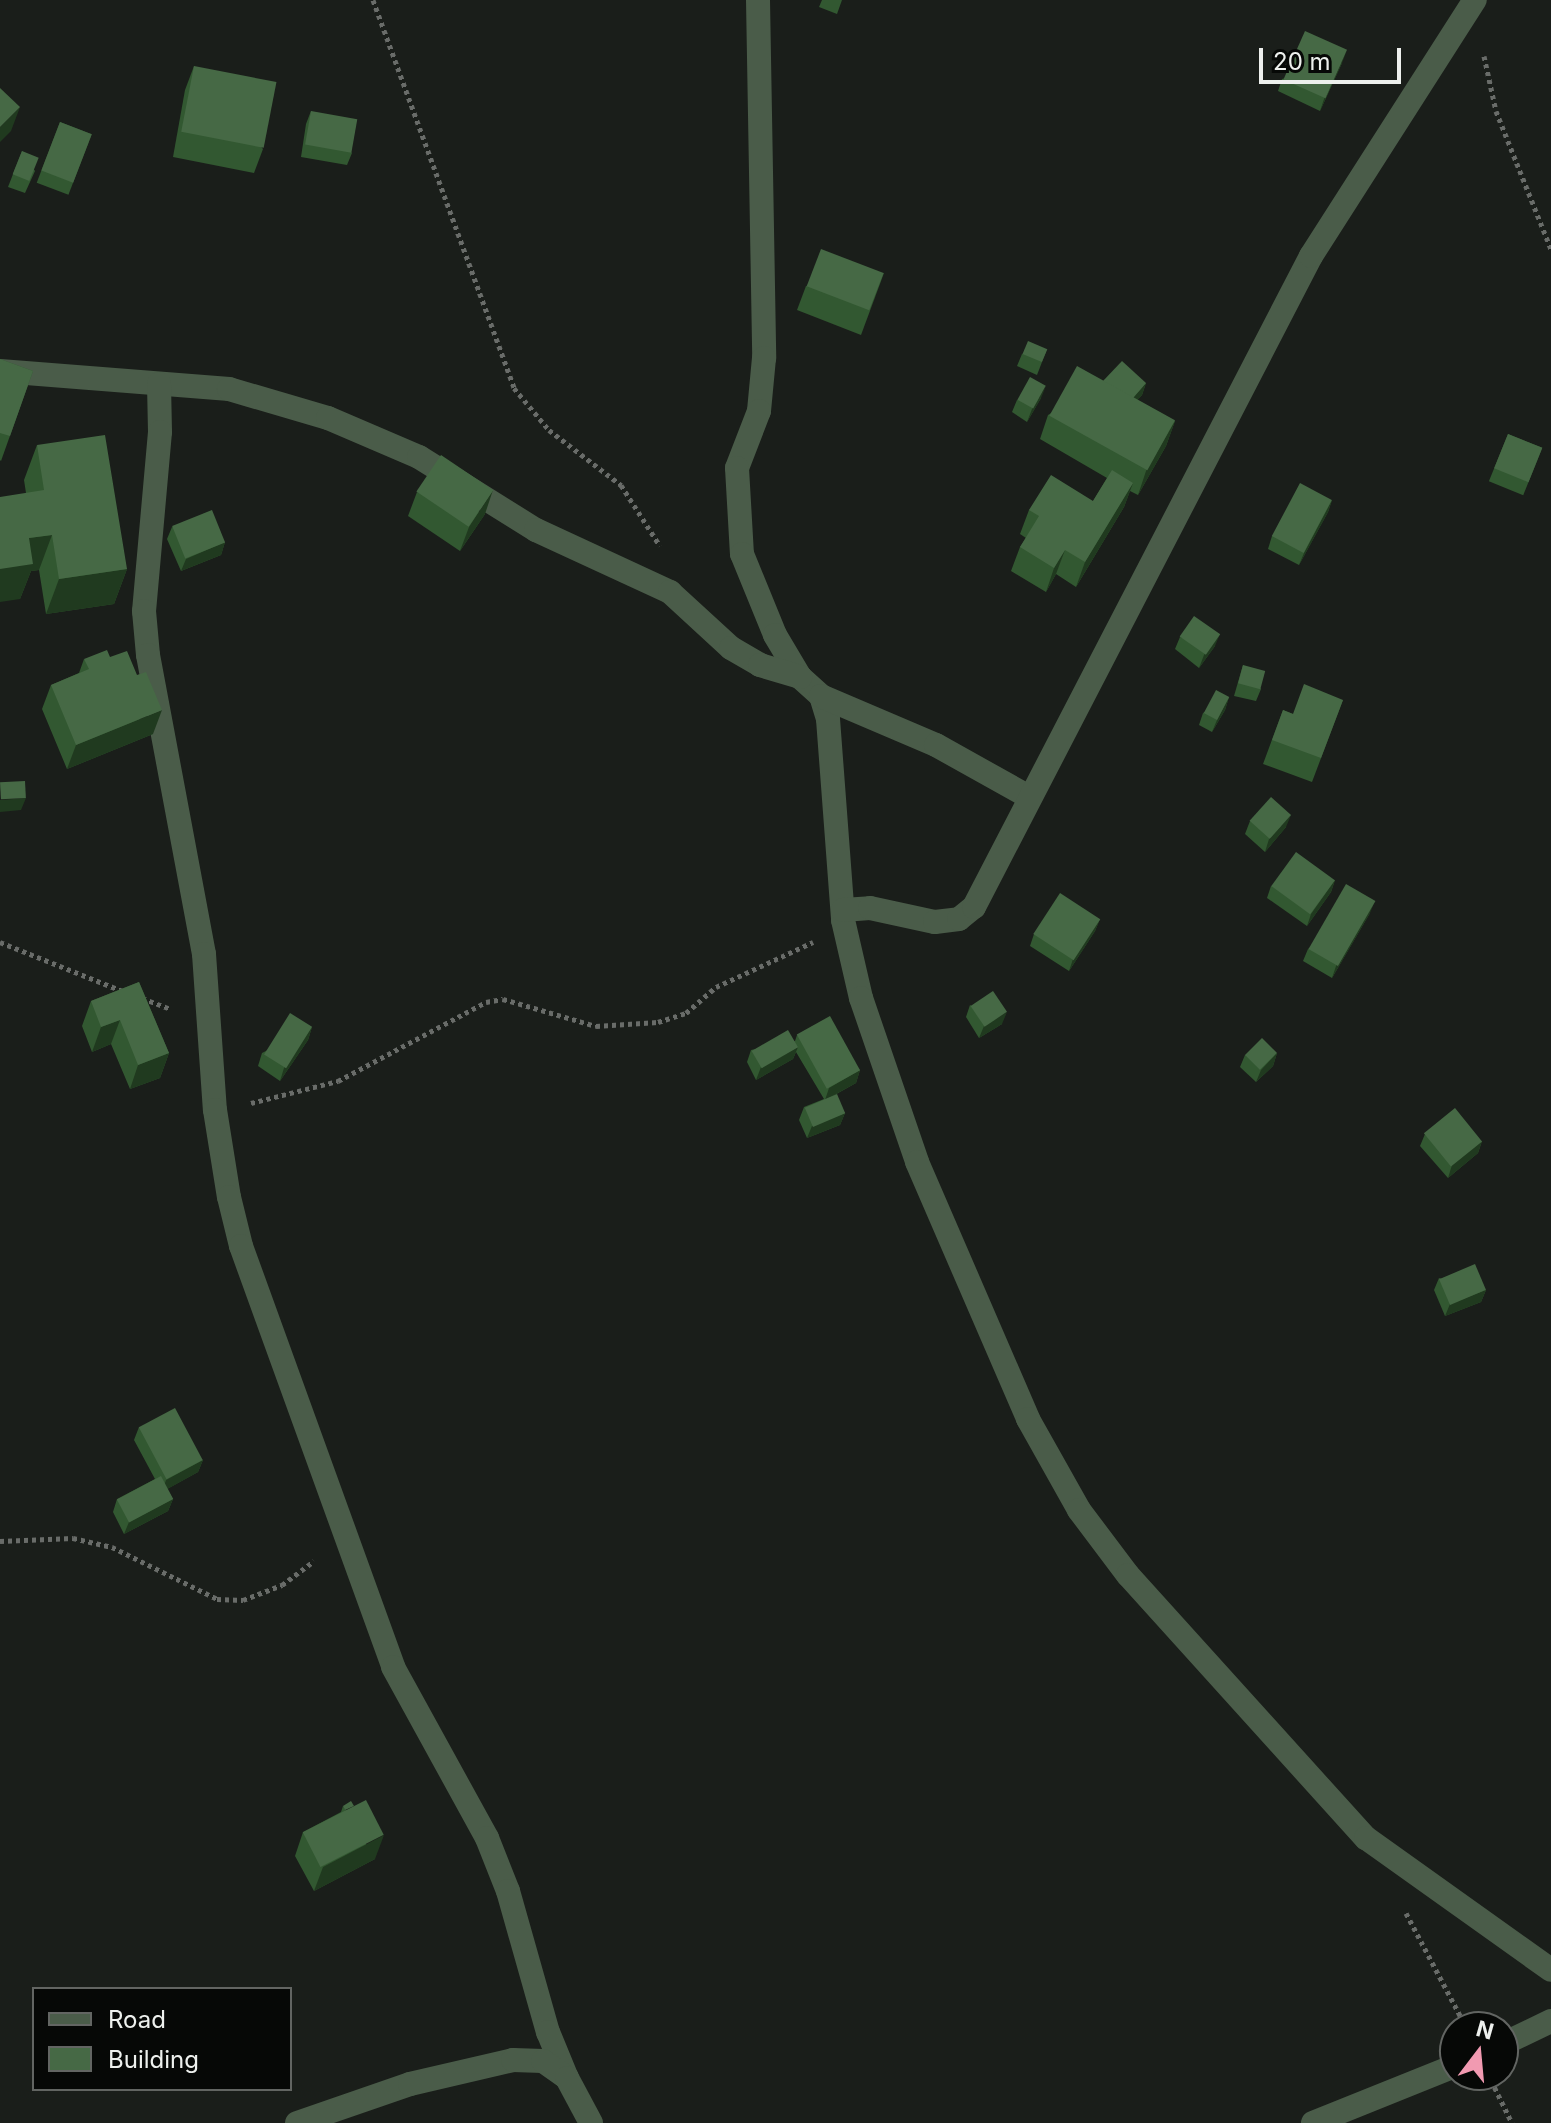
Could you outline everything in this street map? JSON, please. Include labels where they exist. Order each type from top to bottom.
[{"type":"street","points":[[758,0],[764,358],[759,411],[737,468],[742,554],[769,622],[800,677],[821,696],[936,745],[1029,797]]},
{"type":"street","points":[[843,915],[870,908],[915,921],[959,919],[974,907],[1311,256],[1475,0]]},
{"type":"street","points":[[0,371],[229,389],[328,418],[419,457],[536,530],[670,592],[731,648],[760,665],[800,677]]},
{"type":"street","points":[[159,384],[160,432],[144,611],[204,954],[215,1110],[241,1246],[393,1667],[487,1838],[508,1891],[548,2032],[567,2078],[591,2123]]},
{"type":"street","points":[[821,696],[836,795],[843,915],[861,998],[917,1162],[1028,1419],[1079,1510],[1128,1575],[1366,1838],[1551,1970]]},
{"type":"street","points":[[1519,2036],[1551,2021]]},
{"type":"street","points":[[297,2123],[410,2084],[513,2060],[543,2061],[567,2078]]},
{"type":"street","points":[[1313,2123],[1439,2072]]},
{"type":"path","points":[[373,0],[514,388],[549,430],[621,485],[660,544],[670,592]]},
{"type":"path","points":[[1481,42],[1496,111],[1551,249]]},
{"type":"path","points":[[215,1110],[338,1081],[486,1002],[503,999],[596,1026],[658,1022],[686,1013],[716,987],[785,958],[843,915]]},
{"type":"path","points":[[0,942],[208,1023]]},
{"type":"path","points":[[0,1541],[84,1539],[112,1547],[217,1599],[243,1600],[309,1568],[341,1526]]},
{"type":"path","points":[[1402,1906],[1458,2011]]},
{"type":"path","points":[[1497,2091],[1512,2123]]},
{"type":"building","points":[[1305,31],[1347,50],[1325,98],[1283,79]]},
{"type":"building","points":[[194,66],[276,82],[264,148],[181,132]]},
{"type":"building","points":[[0,88],[20,107],[0,127]]},
{"type":"building","points":[[311,111],[357,119],[351,153],[305,144]]},
{"type":"building","points":[[60,122],[92,134],[73,183],[41,171]]},
{"type":"building","points":[[22,151],[39,158],[29,181],[13,174]]},
{"type":"building","points":[[821,249],[884,273],[869,310],[807,286]]},
{"type":"building","points":[[1028,341],[1047,349],[1042,362],[1023,354]]},
{"type":"building","points":[[0,359],[33,371],[10,436],[0,433]]},
{"type":"building","points":[[1122,361],[1146,383],[1133,398],[1103,381]]},
{"type":"building","points":[[1077,366],[1175,420],[1147,470],[1049,416]]},
{"type":"building","points":[[1030,377],[1046,386],[1033,408],[1017,400]]},
{"type":"building","points":[[1508,434],[1542,448],[1528,482],[1494,468]]},
{"type":"building","points":[[105,435],[127,569],[59,579],[52,535],[29,538],[33,564],[0,569],[0,497],[44,490],[37,445]]},
{"type":"building","points":[[441,455],[493,490],[469,527],[416,491]]},
{"type":"building","points":[[1112,470],[1133,483],[1085,562],[1065,550],[1054,568],[1020,547],[1039,516],[1029,510],[1051,475],[1093,501]]},
{"type":"building","points":[[1300,483],[1332,500],[1304,553],[1272,536]]},
{"type":"building","points":[[212,510],[225,542],[185,559],[172,526]]},
{"type":"building","points":[[1194,616],[1220,634],[1206,655],[1180,636]]},
{"type":"building","points":[[107,650],[110,657],[127,651],[137,675],[146,672],[162,710],[76,745],[51,685],[89,669],[84,659]]},
{"type":"building","points":[[1243,665],[1265,671],[1260,689],[1238,683]]},
{"type":"building","points":[[1304,684],[1343,700],[1321,758],[1272,740],[1283,710],[1293,714]]},
{"type":"building","points":[[1216,690],[1229,697],[1217,720],[1204,713]]},
{"type":"building","points":[[25,781],[26,798],[1,799],[0,782]]},
{"type":"building","points":[[1271,797],[1291,815],[1270,839],[1250,821]]},
{"type":"building","points":[[1296,852],[1335,880],[1310,914],[1271,886]]},
{"type":"building","points":[[1346,884],[1375,901],[1338,966],[1308,949]]},
{"type":"building","points":[[1060,893],[1100,919],[1074,960],[1033,934]]},
{"type":"building","points":[[139,982],[169,1053],[138,1065],[120,1020],[101,1027],[91,1001]]},
{"type":"building","points":[[993,991],[1007,1012],[985,1027],[971,1006]]},
{"type":"building","points":[[290,1013],[312,1027],[286,1068],[264,1055]]},
{"type":"building","points":[[830,1016],[860,1070],[827,1089],[797,1034]]},
{"type":"building","points":[[788,1030],[798,1047],[762,1068],[752,1051]]},
{"type":"building","points":[[1262,1038],[1277,1053],[1260,1070],[1245,1055]]},
{"type":"building","points":[[837,1094],[845,1113],[813,1127],[805,1108]]},
{"type":"building","points":[[1455,1108],[1482,1141],[1451,1167],[1424,1133]]},
{"type":"building","points":[[1475,1264],[1486,1290],[1450,1305],[1439,1279]]},
{"type":"building","points":[[175,1408],[203,1460],[166,1479],[139,1427]]},
{"type":"building","points":[[161,1476],[173,1499],[129,1522],[117,1499]]},
{"type":"building","points":[[366,1800],[384,1835],[320,1867],[303,1832]]},
{"type":"building","points":[[351,1801],[354,1806],[345,1810],[343,1806]]}]
